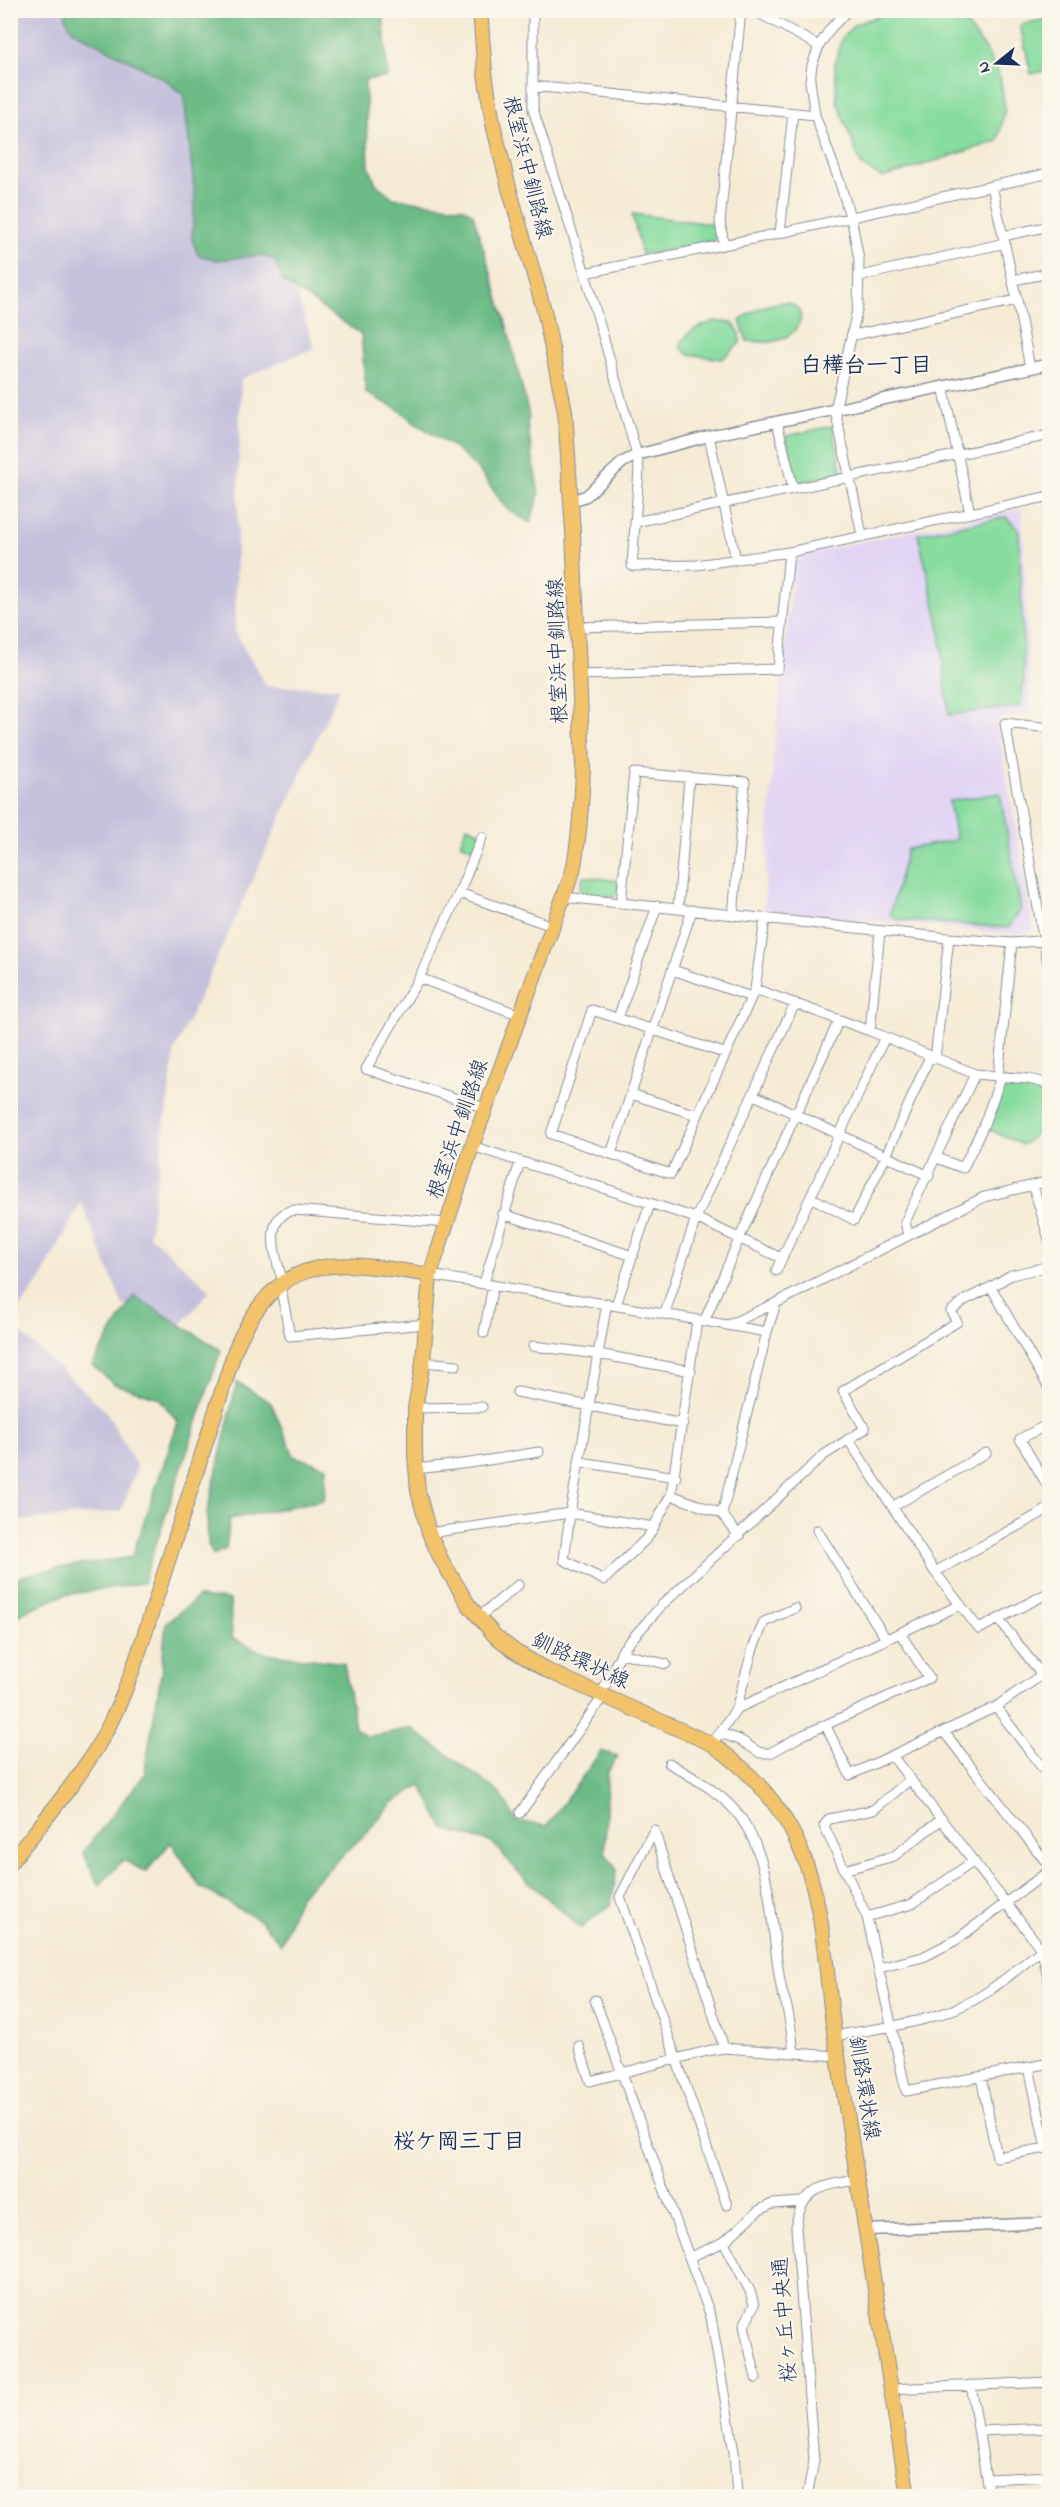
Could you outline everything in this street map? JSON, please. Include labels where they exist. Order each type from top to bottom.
[{"type":"main road","name":"根室浜中釧路線","points":[[430,1275],[485,1108],[573,871],[580,831],[583,766],[565,411],[544,310],[509,188],[494,124],[485,73],[480,10]]},
{"type":"main road","points":[[10,1863],[73,1782],[99,1742],[116,1709],[145,1633],[235,1350],[247,1321],[266,1296],[281,1283],[320,1267],[342,1265],[430,1275]]},
{"type":"main road","name":"釧路環状線","points":[[430,1275],[423,1362],[415,1408],[416,1469],[418,1491],[429,1533],[441,1559],[479,1617],[495,1636],[516,1653],[548,1671],[603,1695],[716,1738],[729,1756],[761,1787],[788,1824],[800,1848],[818,1910],[835,2036],[908,2496]]},
{"type":"street","points":[[533,10],[533,109],[585,273],[637,455],[639,470],[632,566],[696,565],[789,552],[1050,496]]},
{"type":"street","points":[[724,245],[720,222],[741,10]]},
{"type":"street","points":[[753,10],[819,46]]},
{"type":"street","points":[[848,10],[830,29],[819,46],[812,65],[810,81],[815,115],[850,216],[861,276],[854,335],[835,410],[862,535]]},
{"type":"street","points":[[533,86],[815,115]]},
{"type":"street","points":[[780,233],[793,113]]},
{"type":"street","points":[[585,273],[780,233],[1050,173]]},
{"type":"street","points":[[992,186],[1030,368]]},
{"type":"street","points":[[861,276],[1050,226]]},
{"type":"street","points":[[1013,280],[1050,273]]},
{"type":"street","points":[[854,335],[1017,300]]},
{"type":"street","points":[[571,501],[586,496],[623,462],[637,455],[709,436],[1050,364]]},
{"type":"street","points":[[943,386],[970,513]]},
{"type":"street","points":[[777,422],[793,488]]},
{"type":"street","points":[[635,522],[1050,435]]},
{"type":"street","points":[[709,436],[736,560]]},
{"type":"street","points":[[579,675],[778,669],[789,552]]},
{"type":"street","points":[[577,627],[782,621]]},
{"type":"street","points":[[1050,728],[1005,723],[1046,941],[1050,975]]},
{"type":"street","points":[[621,903],[634,773],[745,782],[733,916]]},
{"type":"street","points":[[678,909],[689,779]]},
{"type":"street","points":[[482,837],[459,893],[419,978],[366,1069],[485,1108]]},
{"type":"street","points":[[459,893],[552,926]]},
{"type":"street","points":[[564,897],[949,938],[1012,943],[1046,941]]},
{"type":"street","points":[[618,1018],[657,906]]},
{"type":"street","points":[[611,1154],[692,910]]},
{"type":"street","points":[[724,1053],[592,1010],[551,1134],[671,1174],[753,993],[765,919]]},
{"type":"street","points":[[870,1031],[880,931]]},
{"type":"street","points":[[812,1198],[854,1220],[933,1058],[949,938]]},
{"type":"street","points":[[937,1158],[963,1168],[983,1127],[1000,1077],[1012,943]]},
{"type":"street","points":[[673,970],[795,1003],[975,1074],[1050,1084]]},
{"type":"street","points":[[419,978],[520,1015]]},
{"type":"street","points":[[665,1313],[696,1218],[795,1003]]},
{"type":"street","points":[[650,1204],[633,1256],[612,1304],[598,1354],[564,1560],[604,1580],[648,1537],[671,1495],[676,1477],[691,1371],[701,1322],[839,1020]]},
{"type":"street","points":[[776,1271],[812,1198],[885,1037]]},
{"type":"street","points":[[908,1235],[905,1222],[929,1176],[975,1074]]},
{"type":"street","points":[[631,1094],[697,1115]]},
{"type":"street","points":[[754,1095],[929,1176]]},
{"type":"street","points":[[472,1146],[696,1218],[781,1258]]},
{"type":"street","points":[[484,1333],[488,1284],[503,1215],[520,1162]]},
{"type":"street","points":[[728,1325],[984,1197],[1050,1181]]},
{"type":"street","points":[[1033,1185],[1050,1243]]},
{"type":"street","points":[[426,1324],[290,1336],[275,1256],[274,1231],[277,1217],[294,1210],[446,1223]]},
{"type":"street","points":[[503,1215],[633,1256]]},
{"type":"street","points":[[520,1813],[603,1695],[621,1653],[671,1596],[739,1536],[824,1455],[865,1428],[843,1391],[957,1322],[951,1311],[965,1300],[991,1287],[1000,1279],[1050,1266]]},
{"type":"street","points":[[430,1275],[767,1332]]},
{"type":"street","points":[[991,1287],[1050,1390]]},
{"type":"street","points":[[722,1514],[776,1303]]},
{"type":"street","points":[[533,1346],[598,1354],[691,1371]]},
{"type":"street","points":[[423,1362],[456,1365]]},
{"type":"street","points":[[517,1392],[683,1424]]},
{"type":"street","points":[[415,1408],[482,1407]]},
{"type":"street","points":[[1050,1423],[1020,1439],[1050,1490]]},
{"type":"street","points":[[848,1439],[935,1572],[979,1629],[1049,1594]]},
{"type":"street","points":[[416,1469],[539,1452]]},
{"type":"street","points":[[892,1507],[986,1453]]},
{"type":"street","points":[[581,1462],[676,1477]]},
{"type":"street","points":[[671,1495],[722,1514],[739,1536]]},
{"type":"street","points":[[935,1572],[1050,1508]]},
{"type":"street","points":[[429,1533],[570,1513],[654,1527]]},
{"type":"street","points":[[817,1530],[886,1639]]},
{"type":"street","points":[[479,1617],[518,1585]]},
{"type":"street","points":[[736,1709],[960,1605]]},
{"type":"street","points":[[795,1608],[764,1622],[753,1648],[736,1709],[716,1738],[740,1740],[760,1753],[770,1753],[929,1678],[900,1633]]},
{"type":"street","points":[[999,1620],[1046,1672],[1050,1685]]},
{"type":"street","points":[[621,1653],[666,1664]]},
{"type":"street","points":[[826,1726],[850,1775],[893,1757],[996,1707],[1046,1672]]},
{"type":"street","points":[[996,1707],[1050,1778]]},
{"type":"street","points":[[879,1968],[923,1957],[956,1940],[1050,1868],[944,1732]]},
{"type":"street","points":[[893,1757],[1005,1902],[1046,1946],[1050,1987]]},
{"type":"street","points":[[669,1763],[711,1788],[726,1801],[741,1818],[751,1835],[769,1889],[781,1987],[788,2010],[794,2053]]},
{"type":"street","points":[[911,1779],[873,1810],[829,1819],[824,1826],[867,1917],[906,2091],[1050,2063]]},
{"type":"street","points":[[843,1870],[894,1856],[942,1819]]},
{"type":"street","points":[[724,2048],[654,1830],[621,1897],[727,2205]]},
{"type":"street","points":[[867,1917],[912,1904],[974,1862]]},
{"type":"street","points":[[835,2036],[941,2014],[976,1998],[1046,1946]]},
{"type":"street","points":[[595,2000],[711,2317],[734,2452],[737,2496]]},
{"type":"street","points":[[579,2046],[590,2081],[724,2048],[838,2055]]},
{"type":"street","points":[[981,2077],[997,2157],[1046,2148],[1029,2067]]},
{"type":"street","points":[[690,2258],[724,2242],[758,2211],[772,2204],[803,2202],[810,2193],[822,2187],[859,2180]]},
{"type":"street","name":"桜ヶ丘中央通","points":[[803,2202],[798,2213],[796,2227],[814,2461],[807,2496]]},
{"type":"street","points":[[866,2230],[1050,2223]]},
{"type":"street","points":[[724,2242],[752,2298],[751,2314],[744,2326],[756,2378]]},
{"type":"street","points":[[891,2389],[1050,2382]]},
{"type":"street","points":[[971,2385],[989,2496]]},
{"type":"street","points":[[980,2431],[1050,2428]]},
{"type":"street","points":[[987,2479],[1050,2476]]},
{"type":"shaded area","points":[[11,11],[216,11],[280,240],[314,348],[241,379],[235,632],[266,686],[340,688],[175,1050],[149,1235],[210,1290],[173,1335],[123,1305],[81,1202],[39,1282],[11,1319]]},
{"type":"shaded area","points":[[1022,508],[1031,714],[996,719],[1034,931],[1014,934],[764,910],[774,749],[795,556]]},
{"type":"shaded area","points":[[11,1324],[106,1411],[137,1467],[121,1511],[19,1521],[11,1526]]},
{"type":"green space","points":[[915,10],[950,14],[963,20],[985,48],[1000,77],[1005,109],[998,141],[882,178],[861,165],[837,101],[835,64],[842,38],[855,24],[886,14]]},
{"type":"green space","points":[[67,11],[383,11],[388,77],[365,80],[369,166],[376,184],[393,198],[464,208],[473,214],[506,323],[529,416],[527,424],[539,495],[530,523],[506,508],[478,469],[452,446],[413,422],[401,411],[366,393],[361,334],[282,281],[275,260],[262,255],[218,260],[198,255],[192,239],[195,197],[184,95],[171,83],[72,30],[65,17]]},
{"type":"green space","points":[[1049,18],[1049,70],[1031,74],[1020,25]]},
{"type":"green space","points":[[632,214],[711,224],[715,226],[717,235],[714,241],[642,255]]},
{"type":"green space","points":[[786,302],[798,309],[800,314],[799,324],[795,330],[775,341],[747,341],[740,321],[761,308]]},
{"type":"green space","points":[[715,321],[733,323],[739,332],[740,343],[722,359],[688,354],[680,347],[689,333]]},
{"type":"green space","points":[[832,426],[842,473],[797,483],[786,436]]},
{"type":"green space","points":[[1006,517],[1019,530],[1024,678],[1021,706],[949,715],[939,623],[918,534]]},
{"type":"green space","points":[[1000,793],[1021,909],[1008,928],[895,919],[890,914],[907,849],[956,840],[949,801]]},
{"type":"green space","points":[[467,826],[481,832],[474,849],[460,843]]},
{"type":"green space","points":[[583,876],[619,881],[618,892],[612,898],[582,893],[580,888]]},
{"type":"green space","points":[[1005,1081],[1049,1092],[1045,1123],[1023,1145],[988,1129]]},
{"type":"green space","points":[[134,1296],[221,1350],[143,1583],[64,1595],[30,1609],[11,1620],[11,1580],[56,1568],[132,1557],[178,1422],[159,1398],[114,1384],[92,1365]]},
{"type":"green space","points":[[237,1382],[271,1403],[294,1456],[327,1467],[324,1500],[230,1519],[226,1549],[213,1555],[208,1544],[207,1513]]},
{"type":"green space","points":[[198,1597],[230,1600],[232,1638],[264,1653],[344,1663],[355,1728],[367,1737],[411,1728],[501,1794],[516,1821],[547,1826],[601,1751],[618,1756],[607,1773],[605,1853],[617,1870],[611,1904],[581,1928],[521,1875],[493,1843],[444,1829],[421,1785],[392,1803],[367,1832],[299,1897],[281,1944],[261,1921],[200,1887],[171,1842],[146,1872],[123,1860],[99,1886],[83,1852],[144,1775],[161,1674],[166,1623]]},
{"type":"district","name":"白樺台一丁目","points":[[866,364]]},
{"type":"district","name":"桜ケ岡三丁目","points":[[459,2140]]}]
